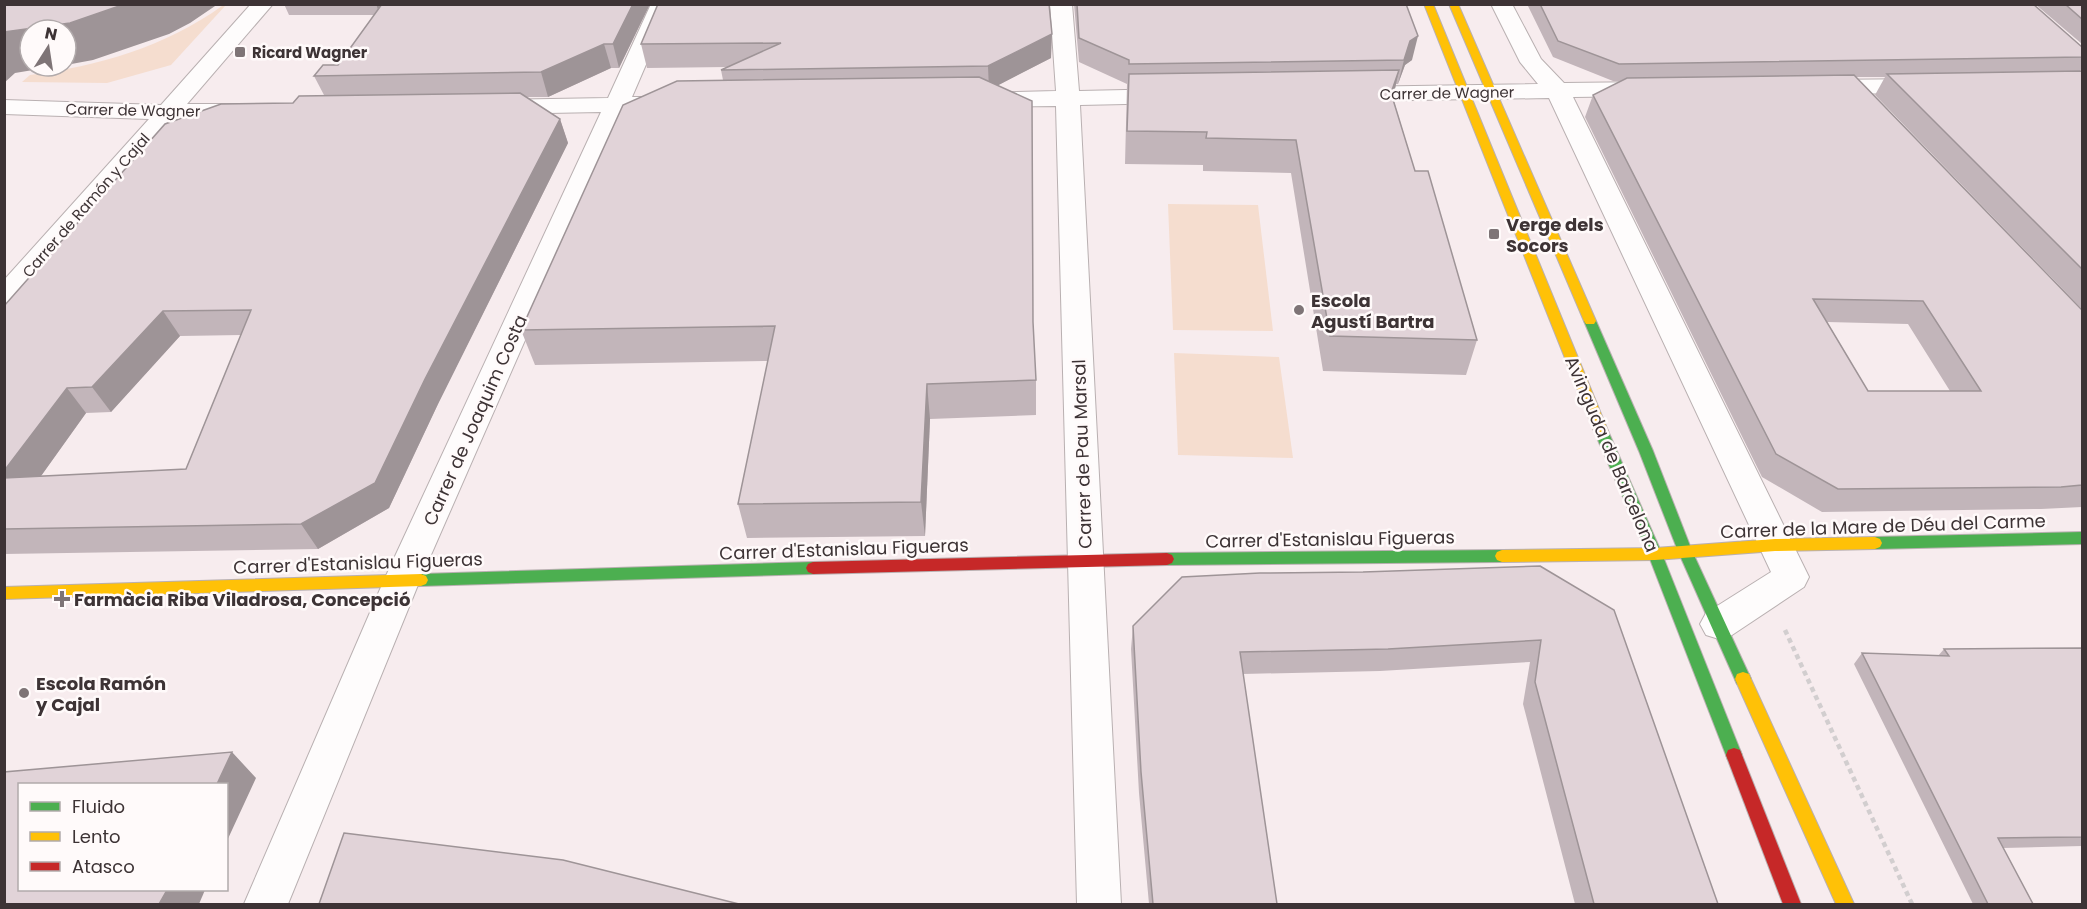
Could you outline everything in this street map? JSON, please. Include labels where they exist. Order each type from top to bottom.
[{"type":"street","name":"Carrer de Ramón y Cajal","points":[[4,298],[263,4]]},
{"type":"street","name":"Carrer de Joaquim Costa","points":[[266,904],[402,580],[662,4]]},
{"type":"street","name":"Carrer de Pau Marsal","points":[[1061,4],[1068,98],[1099,904]]},
{"type":"street","name":"Avinguda de Barcelona","points":[[1428,4],[1581,384],[1655,554],[1792,904]]},
{"type":"street","name":"Avinguda de Barcelona","points":[[1453,4],[1488,92],[1646,450],[1685,551],[1845,904]]},
{"type":"street","points":[[1501,4],[1531,62],[1558,91],[1791,577],[1719,624]]},
{"type":"street","points":[[1804,87],[1943,85]]},
{"type":"street","points":[[1851,87],[1876,113]]},
{"type":"street","name":"Carrer de Wagner","points":[[1326,95],[1674,88]]},
{"type":"street","points":[[961,100],[1199,96]]},
{"type":"street","points":[[474,107],[688,104]]},
{"type":"street","name":"Carrer de Wagner","points":[[4,107],[168,112],[271,110]]},
{"type":"street","name":"Carrer de la Mare de Déu del Carme","points":[[1685,551],[1775,545],[2082,538]]},
{"type":"street","name":"Carrer d'Estanislau Figueras","points":[[4,593],[1086,560],[1655,554],[1685,551]]},
{"type":"shaded area","points":[[225,6],[171,65],[107,83],[22,82],[27,78],[78,78],[78,67],[106,60],[154,43]]},
{"type":"shaded area","points":[[1168,204],[1258,205],[1273,331],[1173,330]]},
{"type":"shaded area","points":[[1174,353],[1279,357],[1293,458],[1178,455]]},
{"type":"building","points":[[4,4],[125,4],[78,20],[78,18],[18,18],[18,30],[4,32]]},
{"type":"building","points":[[382,4],[633,4],[613,44],[604,44],[541,72],[314,76],[323,65],[338,65]]},
{"type":"building","points":[[658,4],[1049,4],[1052,34],[988,66],[721,70],[781,43],[641,44]]},
{"type":"building","points":[[1077,4],[1406,4],[1418,36],[1410,41],[1404,60],[1129,64],[1129,60],[1079,38]]},
{"type":"building","points":[[1540,4],[2033,4],[2082,47],[2082,57],[1619,64],[1558,41]]},
{"type":"building","points":[[2065,4],[2082,4],[2082,19]]},
{"type":"building","points":[[1399,70],[1391,93],[1415,171],[1428,171],[1477,340],[1330,336],[1296,140],[1206,138],[1207,132],[1127,131],[1129,74]]},
{"type":"building","points":[[2082,71],[2082,269],[1887,74]]},
{"type":"building","points":[[1854,75],[2082,310],[2082,485],[1838,489],[1776,454],[1593,95],[1627,78]],"holes":[[[1813,299],[1923,301],[1981,391],[1868,391]]]},
{"type":"building","points":[[979,77],[1032,101],[1033,322],[1036,380],[927,384],[921,502],[738,504],[775,326],[521,330],[623,105],[677,81]]},
{"type":"building","points":[[520,93],[560,119],[425,379],[375,483],[301,524],[4,529],[4,478],[186,469],[251,310],[163,311],[92,387],[67,388],[4,471],[4,306],[165,124],[221,104],[293,103],[299,96]]},
{"type":"building","points":[[1540,566],[1614,610],[1718,904],[1594,904],[1535,682],[1541,640],[1388,649],[1240,652],[1277,904],[1153,904],[1141,772],[1133,626],[1182,577]]},
{"type":"building","points":[[2082,648],[2082,837],[1998,838],[2033,904],[1988,904],[1862,653],[1949,656],[1944,649]]},
{"type":"building","points":[[232,752],[217,783],[18,783],[18,891],[166,891],[159,904],[4,904],[4,772]]},
{"type":"building","points":[[344,833],[563,860],[739,904],[319,904]]},
{"type":"traffic: fast","points":[[1590,321],[1646,451],[1685,551],[1743,679]]},
{"type":"traffic: fast","points":[[1601,431],[1655,554],[1734,755]]},
{"type":"traffic: fast","points":[[1875,543],[2082,538]]},
{"type":"traffic: fast","points":[[1167,559],[1502,556]]},
{"type":"traffic: fast","points":[[421,580],[813,568]]},
{"type":"traffic: slow","points":[[1428,4],[1601,431]]},
{"type":"traffic: slow","points":[[1453,4],[1590,321]]},
{"type":"traffic: slow","points":[[1502,556],[1655,554],[1775,545],[1875,543]]},
{"type":"traffic: slow","points":[[4,593],[421,580]]},
{"type":"traffic: slow","points":[[1743,679],[1845,904]]},
{"type":"traffic: jam","points":[[813,568],[1167,559]]},
{"type":"traffic: jam","points":[[1734,755],[1792,904]]},
{"type":"place","name":"Ricard Wagner","points":[[240,52]]},
{"type":"place","name":"Verge dels Socors","points":[[1494,234]]},
{"type":"place","name":"Escola Agustí Bartra","points":[[1299,310]]},
{"type":"place","name":"Farmàcia Riba Viladrosa, Concepció","points":[[62,599]]},
{"type":"place","name":"Escola Ramón y Cajal","points":[[24,693]]}]
